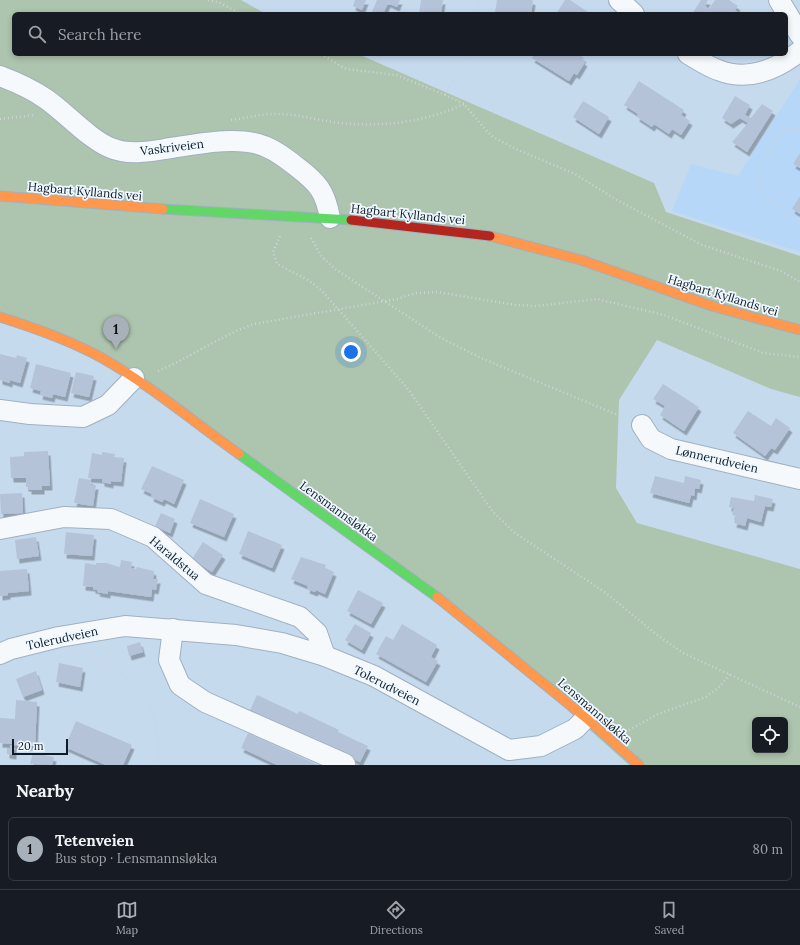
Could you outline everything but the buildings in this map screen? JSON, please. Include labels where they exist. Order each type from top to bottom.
[{"type":"street","points":[[619,0],[632,12]]},
{"type":"street","points":[[780,0],[787,12]]},
{"type":"street","points":[[788,14],[800,34]]},
{"type":"street","points":[[692,56],[718,70],[750,75],[769,71],[785,63],[800,51]]},
{"type":"street","name":"Vaskriveien","points":[[0,76],[35,92],[97,140],[110,148],[145,152],[208,143],[241,142],[263,146],[287,159],[320,188],[327,199],[330,218]]},
{"type":"street","name":"Hagbart Kyllands vei","points":[[0,196],[208,212],[306,216],[430,228],[492,236],[581,260],[712,306],[800,330]]},
{"type":"street","name":"Lensmannsløkka","points":[[0,317],[72,342],[102,356],[449,606],[586,718],[639,765]]},
{"type":"street","points":[[0,410],[83,418],[108,405],[136,380]]},
{"type":"street","name":"Lønnerudveien","points":[[642,425],[651,439],[671,449],[800,479]]},
{"type":"street","name":"Haraldstua","points":[[0,529],[64,518],[111,519],[153,537],[206,584],[300,617],[317,633],[325,656]]},
{"type":"street","name":"Tolerudveien","points":[[0,654],[11,649],[59,637],[125,626],[236,635],[282,643],[325,656],[374,676],[509,750],[541,746],[575,729],[586,718]]},
{"type":"street","points":[[173,629],[169,660],[180,686],[205,702],[345,764]]},
{"type":"path","points":[[208,0],[220,3],[237,12]]},
{"type":"path","points":[[259,12],[262,0]]},
{"type":"path","points":[[478,12],[479,0]]},
{"type":"path","points":[[324,56],[346,69],[396,75],[464,104],[493,137],[516,149],[575,174],[617,200],[702,245],[781,271],[800,282]]},
{"type":"path","points":[[445,95],[465,56]]},
{"type":"path","points":[[226,121],[270,114],[297,116],[334,122],[366,124],[405,122],[440,113],[464,104]]},
{"type":"path","points":[[0,119],[41,115],[55,106]]},
{"type":"path","points":[[800,131],[795,128],[782,131],[758,169],[756,180],[767,197],[800,223]]},
{"type":"path","points":[[282,216],[280,236],[273,252],[277,264],[308,280],[321,290],[337,308],[408,390],[493,512],[515,533],[606,593],[656,634],[683,653],[800,707]]},
{"type":"path","points":[[306,216],[305,226],[313,244],[322,257],[335,269],[441,338],[480,358],[642,425]]},
{"type":"path","points":[[136,380],[193,356],[235,331],[254,324],[426,292],[438,292],[515,305],[536,306],[597,299],[664,315],[763,353],[800,357]]},
{"type":"path","points":[[84,653],[134,681],[147,700],[151,707],[158,739],[158,765]]},
{"type":"path","points":[[615,743],[644,721],[658,714],[706,697],[720,686],[730,674]]},
{"type":"shaded area","points":[[800,79],[800,252],[672,211],[691,164],[738,176]]},
{"type":"green space","points":[[0,0],[241,0],[262,12],[12,12],[12,56],[363,56],[654,183],[666,212],[800,256],[800,397],[771,389],[657,340],[619,400],[616,488],[637,523],[800,569],[800,765],[629,765],[452,607],[125,373],[0,316]]},
{"type":"traffic: fast","points":[[163,209],[351,220]]},
{"type":"traffic: fast","points":[[239,454],[437,597]]},
{"type":"traffic: slow","points":[[0,196],[163,209]]},
{"type":"traffic: slow","points":[[490,236],[581,260],[712,306],[800,330]]},
{"type":"traffic: slow","points":[[0,317],[52,335],[102,358],[155,392],[239,454]]},
{"type":"traffic: slow","points":[[437,597],[586,718],[639,765]]},
{"type":"traffic: jam","points":[[351,220],[490,236]]},
{"type":"place","name":"Tetenveien","points":[[116,349]]}]
